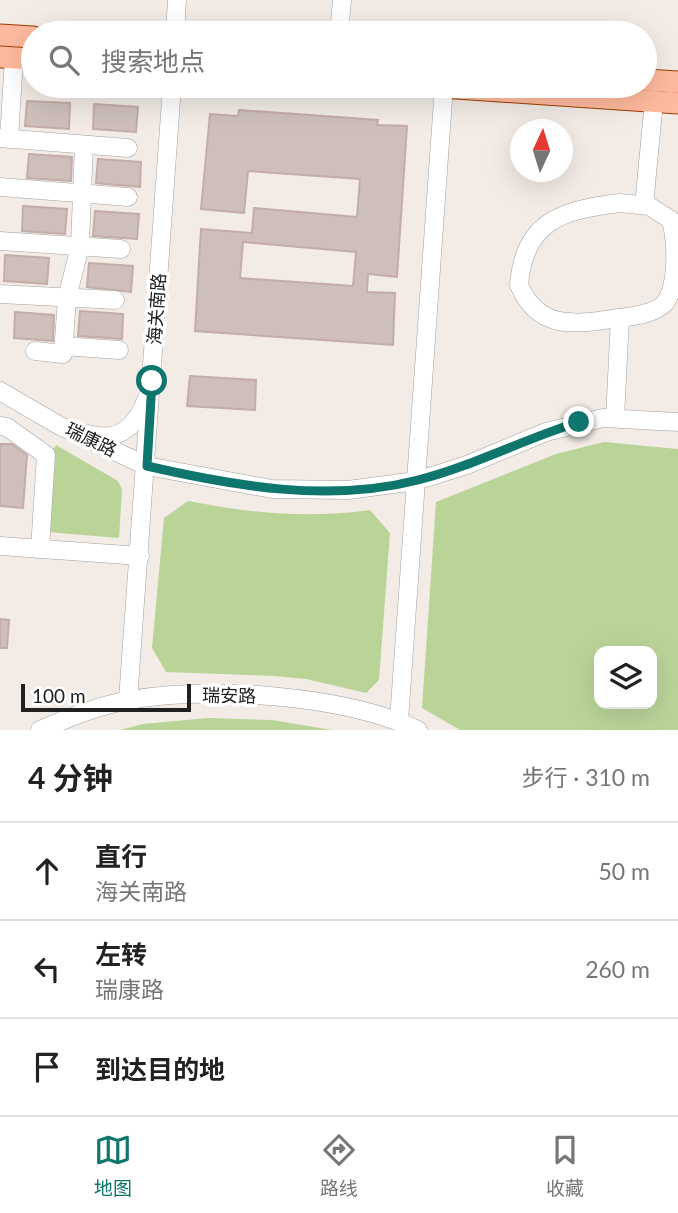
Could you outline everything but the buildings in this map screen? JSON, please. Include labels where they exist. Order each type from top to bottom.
[{"type":"main road","points":[[0,35],[21,36]]},
{"type":"main road","points":[[657,81],[678,82]]},
{"type":"main road","points":[[611,98],[678,103]]},
{"type":"street","points":[[176,21],[177,0]]},
{"type":"street","points":[[340,21],[342,0]]},
{"type":"street","points":[[16,58],[4,138],[128,148]]},
{"type":"street","name":"海关南路","points":[[128,700],[147,466],[171,98]]},
{"type":"street","points":[[399,720],[416,481],[437,98]]},
{"type":"street","points":[[644,205],[654,101]]},
{"type":"street","points":[[35,351],[62,354],[67,298],[80,246],[84,145]]},
{"type":"street","points":[[0,187],[128,197]]},
{"type":"street","points":[[601,205],[644,205],[659,210],[671,220],[677,252],[672,291],[666,302],[656,310],[571,324],[553,320],[536,311],[525,299],[519,285],[520,270],[528,244],[539,229],[555,217],[601,205]]},
{"type":"street","points":[[0,241],[121,249]]},
{"type":"street","points":[[0,294],[115,300]]},
{"type":"street","points":[[615,418],[620,318]]},
{"type":"street","points":[[63,346],[118,350]]},
{"type":"street","points":[[60,426],[99,437],[125,432],[138,419],[152,381]]},
{"type":"street","name":"瑞康路","points":[[0,391],[60,426],[147,466],[272,489],[348,490],[416,481],[579,422],[615,418],[678,422]]},
{"type":"street","points":[[0,426],[7,427],[46,455],[40,549]]},
{"type":"street","points":[[0,546],[140,556]]},
{"type":"street","name":"瑞安路","points":[[40,730],[128,700],[174,695],[248,694],[331,705],[399,720],[418,730]]},
{"type":"green space","points":[[604,442],[678,449],[678,730],[460,730],[422,708],[436,502],[556,454]]},
{"type":"green space","points":[[56,445],[118,481],[122,490],[119,538],[47,532],[51,455]]},
{"type":"green space","points":[[188,501],[279,513],[324,514],[370,510],[390,533],[379,680],[366,693],[306,679],[166,672],[152,648],[164,518]]},
{"type":"green space","points":[[208,718],[272,720],[332,730],[120,730],[143,724]]},
{"type":"route","points":[[152,381],[147,466],[207,480],[272,489],[348,490],[416,481],[467,465],[546,432],[579,422]]}]
